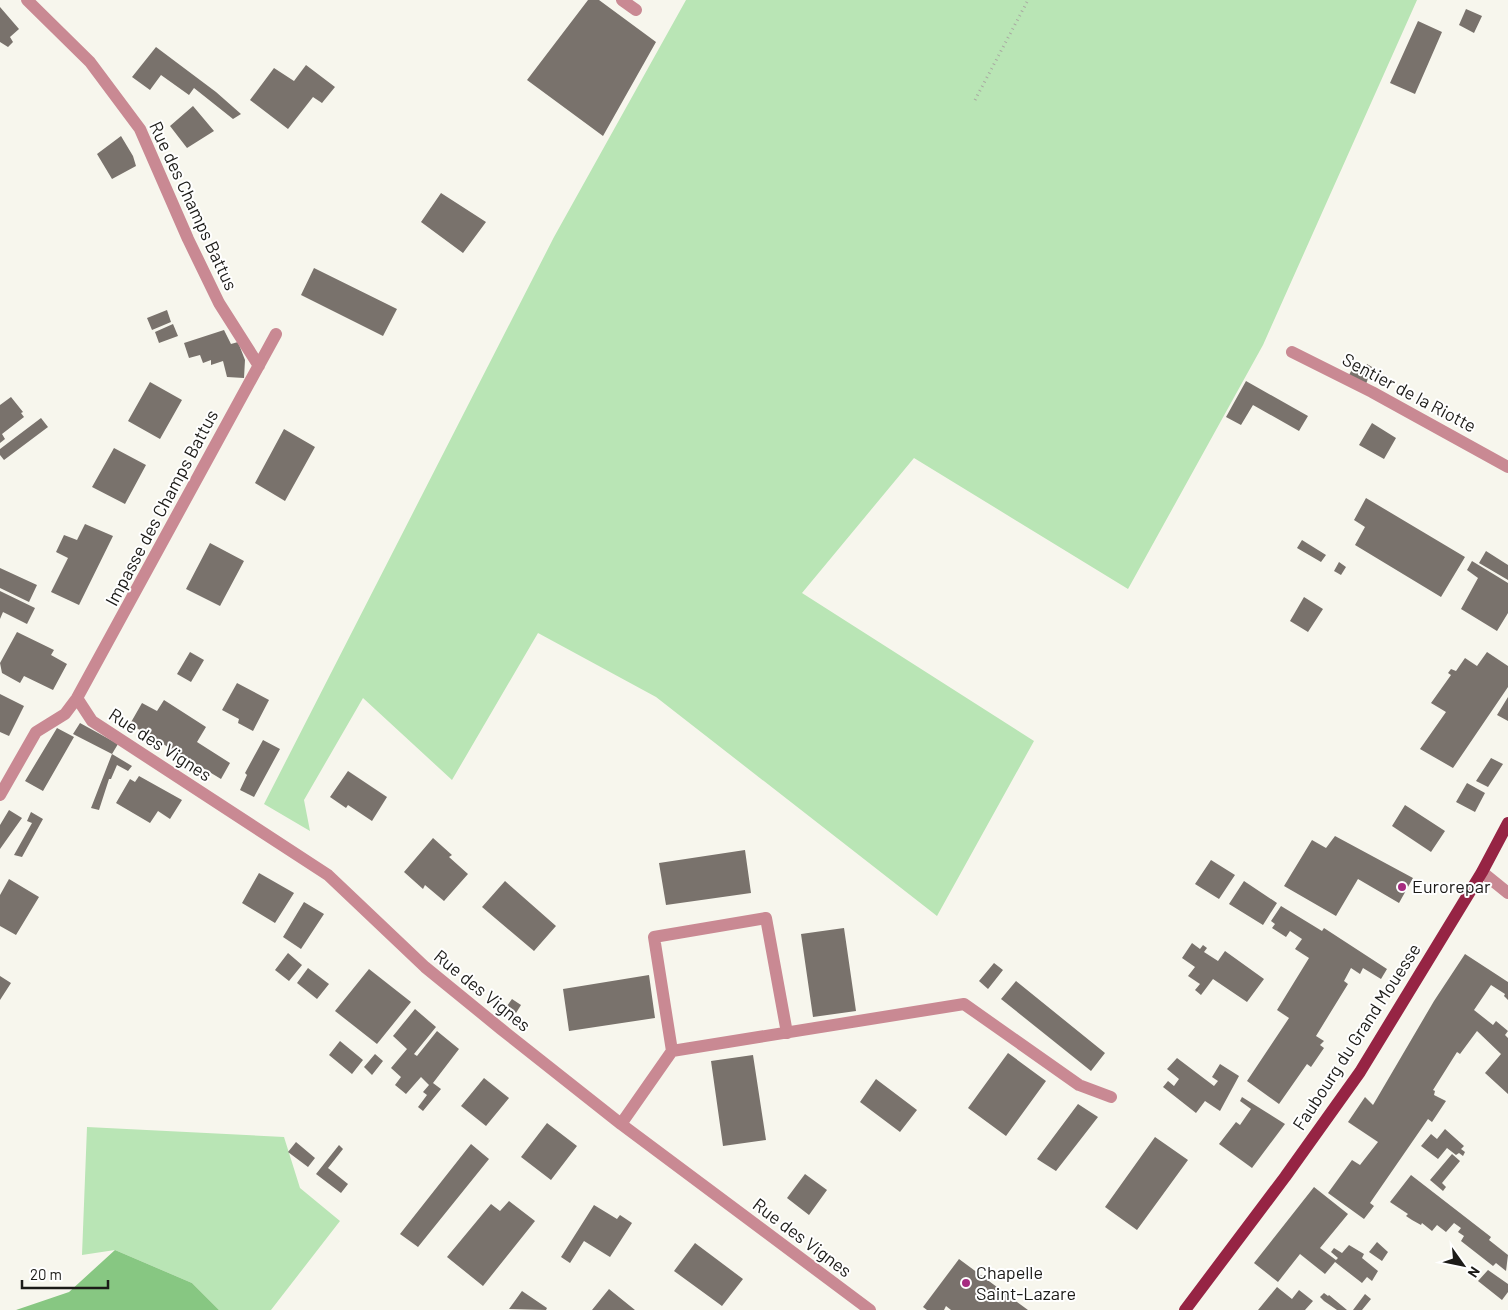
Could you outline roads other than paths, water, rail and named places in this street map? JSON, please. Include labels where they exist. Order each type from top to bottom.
[{"type":"main road","name":"Faubourg du Grand Mouesse","points":[[1185,1310],[1285,1177],[1360,1072],[1482,872],[1508,823]]},
{"type":"street","name":"Rue des Champs Battus","points":[[27,0],[90,62],[140,130],[188,239],[219,303],[259,366]]},
{"type":"street","points":[[622,0],[636,10]]},
{"type":"street","name":"Impasse des Champs Battus","points":[[0,794],[36,732],[65,714],[77,698],[276,334]]},
{"type":"street","name":"Sentier de la Riotte","points":[[1292,352],[1372,392],[1508,467]]},
{"type":"street","name":"Rue des Vignes","points":[[77,698],[92,721],[328,875],[425,967],[621,1124],[870,1310]]},
{"type":"street","points":[[1482,872],[1508,893]]},
{"type":"street","points":[[621,1124],[672,1051],[654,937],[766,918],[787,1033]]},
{"type":"street","points":[[672,1051],[964,1004],[1079,1085],[1111,1097]]},
{"type":"place","name":"Eurorepar","points":[[1402,887]]},
{"type":"place","name":"Chapelle Saint-Lazare","points":[[966,1283]]}]
